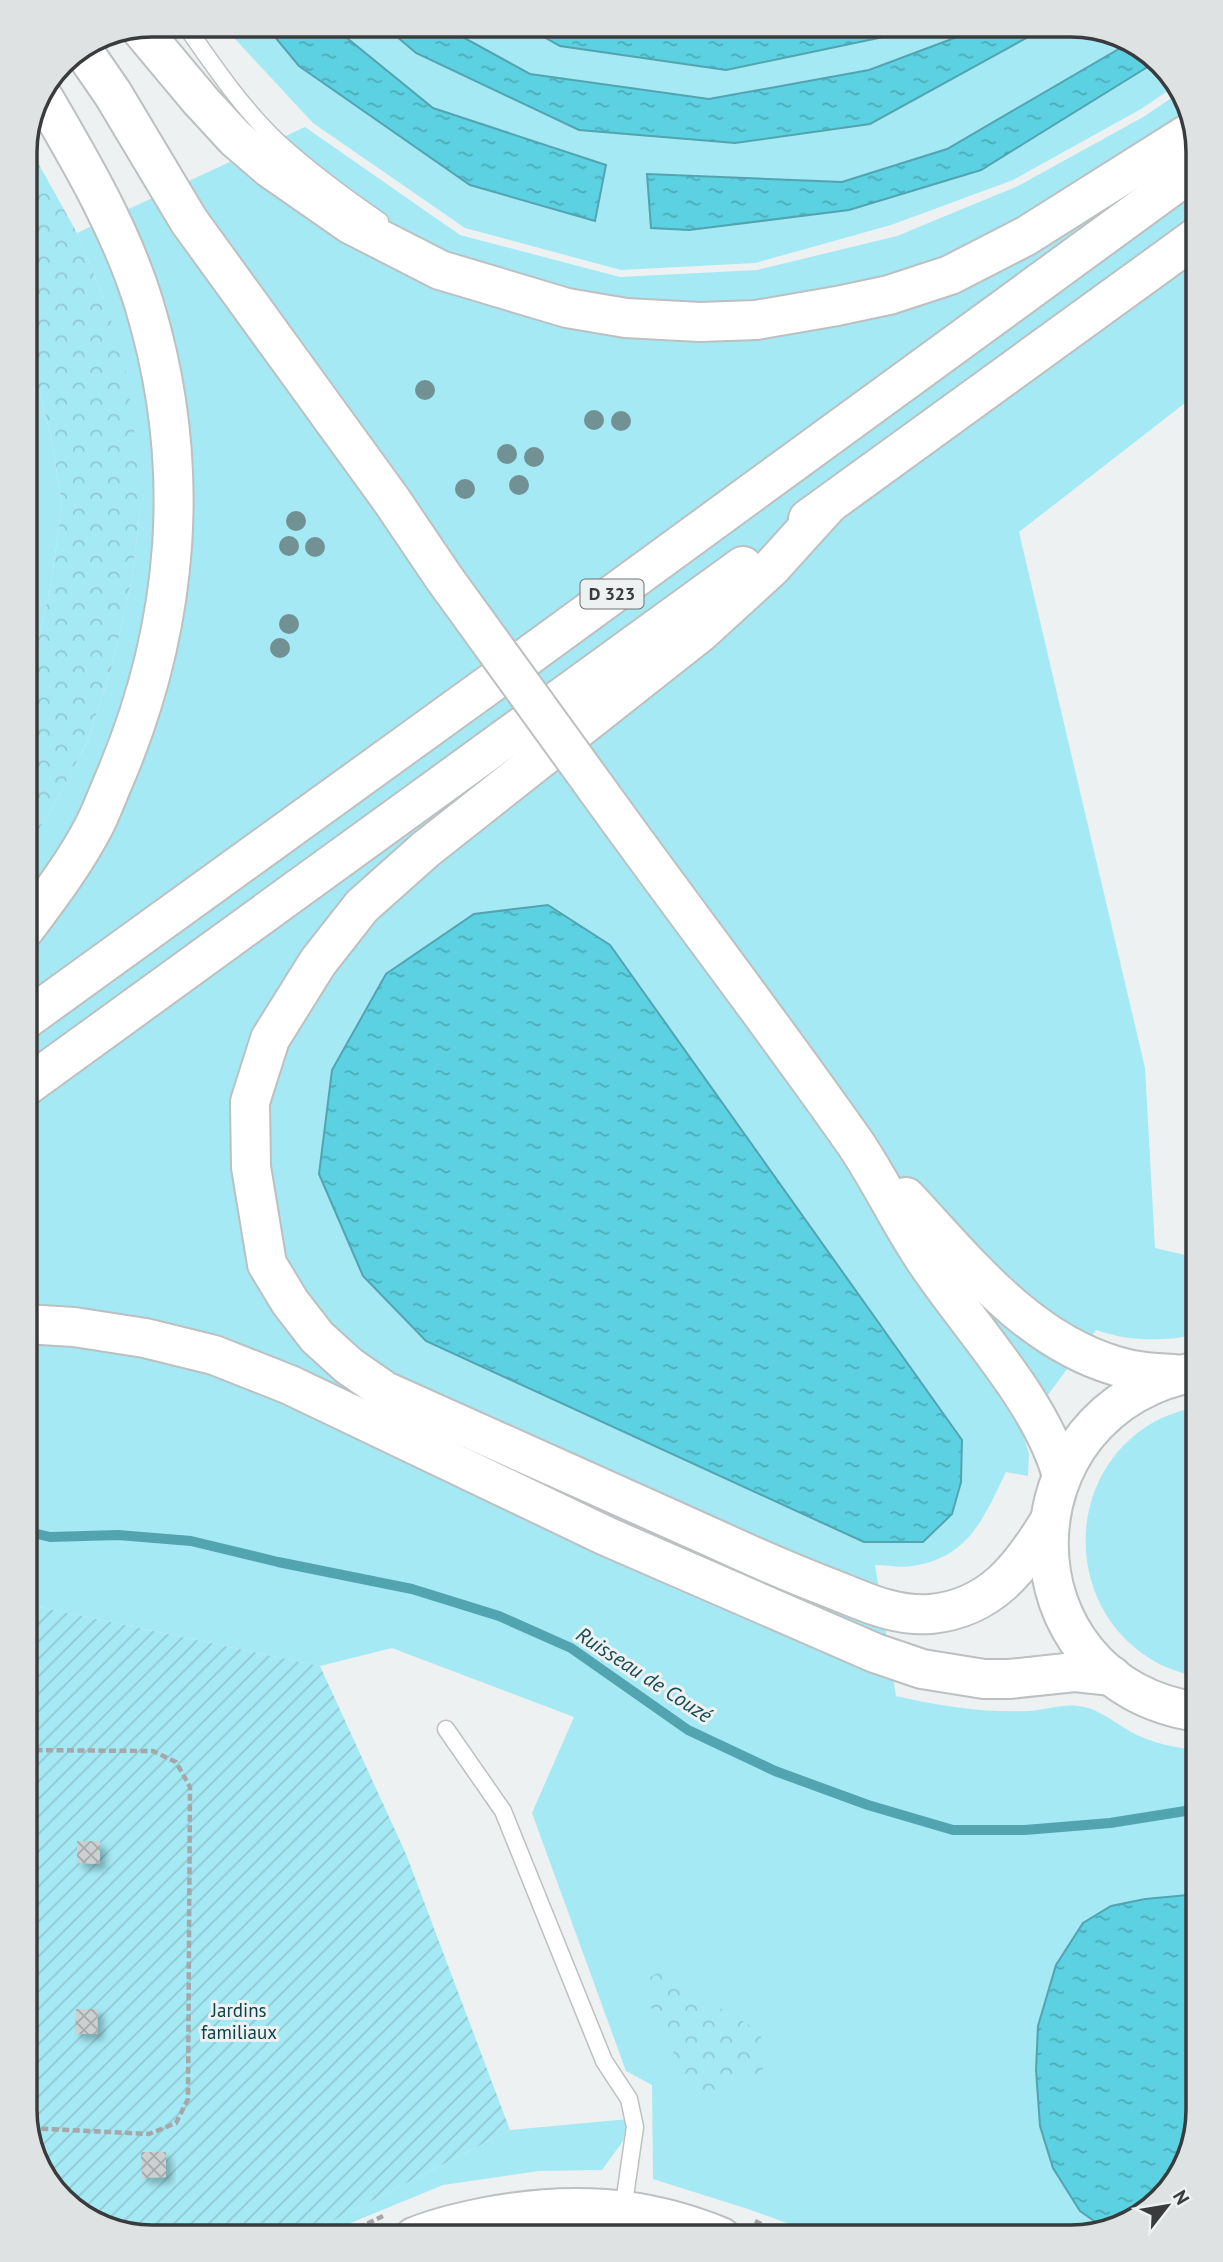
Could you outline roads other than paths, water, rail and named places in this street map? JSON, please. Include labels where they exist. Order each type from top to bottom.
[{"type":"main road","points":[[148,37],[235,138],[271,169],[350,224],[440,270],[567,308],[626,318],[700,322],[756,320],[889,295],[950,275],[1026,236],[1185,136]]},
{"type":"main road","points":[[88,57],[189,220],[392,501],[443,578],[856,1145],[930,1268],[1022,1394],[1057,1458],[1062,1476]]},
{"type":"main road","points":[[68,74],[93,109],[189,220]]},
{"type":"main road","points":[[37,913],[59,884],[93,828],[132,737],[158,652],[172,560],[174,478],[166,399],[144,304],[111,219],[48,105]]},
{"type":"main road","name":"D 323","points":[[37,1011],[1186,176]]},
{"type":"main road","name":"D 323","points":[[37,1078],[1186,245]]},
{"type":"main road","points":[[828,505],[771,568],[701,632],[426,849],[362,906],[318,962],[270,1039],[250,1102],[251,1167],[267,1264],[290,1302],[317,1337],[349,1366],[385,1391],[791,1573],[886,1611],[931,1614],[955,1610],[977,1601],[1004,1583],[1024,1563],[1050,1520]]},
{"type":"main road","points":[[856,1145],[982,1278],[1041,1330],[1079,1352],[1116,1367],[1145,1372],[1186,1373]]},
{"type":"main road","points":[[37,1325],[74,1327],[145,1338],[214,1355],[290,1385],[606,1536],[739,1592],[827,1633],[922,1669],[984,1679],[1074,1672],[1112,1676]]},
{"type":"main road","points":[[1186,1375],[1146,1387],[1109,1412],[1076,1447],[1062,1476],[1050,1520],[1048,1553],[1052,1580],[1062,1611],[1071,1630],[1086,1650],[1112,1676],[1151,1699],[1186,1710]]},
{"type":"main road","points":[[448,2225],[505,2213],[559,2206],[623,2210],[692,2225]]},
{"type":"lane","points":[[195,37],[245,106],[277,141],[314,173],[350,200],[430,251],[542,300]]},
{"type":"lane","points":[[446,1729],[503,1811],[604,2061],[629,2099],[635,2127],[623,2210]]},
{"type":"water","points":[[275,37],[346,37],[433,108],[606,165],[595,221],[470,185],[299,66]]},
{"type":"water","points":[[397,37],[463,37],[530,74],[709,99],[869,70],[957,37],[1028,37],[870,124],[735,143],[579,130],[416,53]]},
{"type":"water","points":[[544,37],[883,37],[726,70],[560,46]]},
{"type":"water","points":[[1120,48],[1148,66],[981,170],[849,210],[689,230],[651,228],[647,174],[842,182],[947,149]]},
{"type":"water","points":[[548,905],[610,945],[962,1440],[961,1482],[952,1514],[923,1542],[864,1542],[426,1341],[363,1276],[319,1174],[332,1070],[386,974],[474,914]]},
{"type":"water","points":[[1186,1895],[1186,2110],[1180,2147],[1169,2171],[1132,2171],[1132,2208],[1096,2222],[1080,2211],[1053,2168],[1040,2126],[1036,2070],[1038,2026],[1056,1965],[1083,1923],[1111,1906]]},
{"type":"waterway","name":"Ruisseau de Couzé","points":[[37,1534],[50,1537],[118,1535],[191,1541],[412,1589],[499,1616],[571,1648],[688,1730],[775,1771],[868,1805],[953,1830],[1025,1830],[1110,1823],[1186,1811]]},
{"type":"park label","name":"Jardins familiaux","points":[[239,2021]]}]
